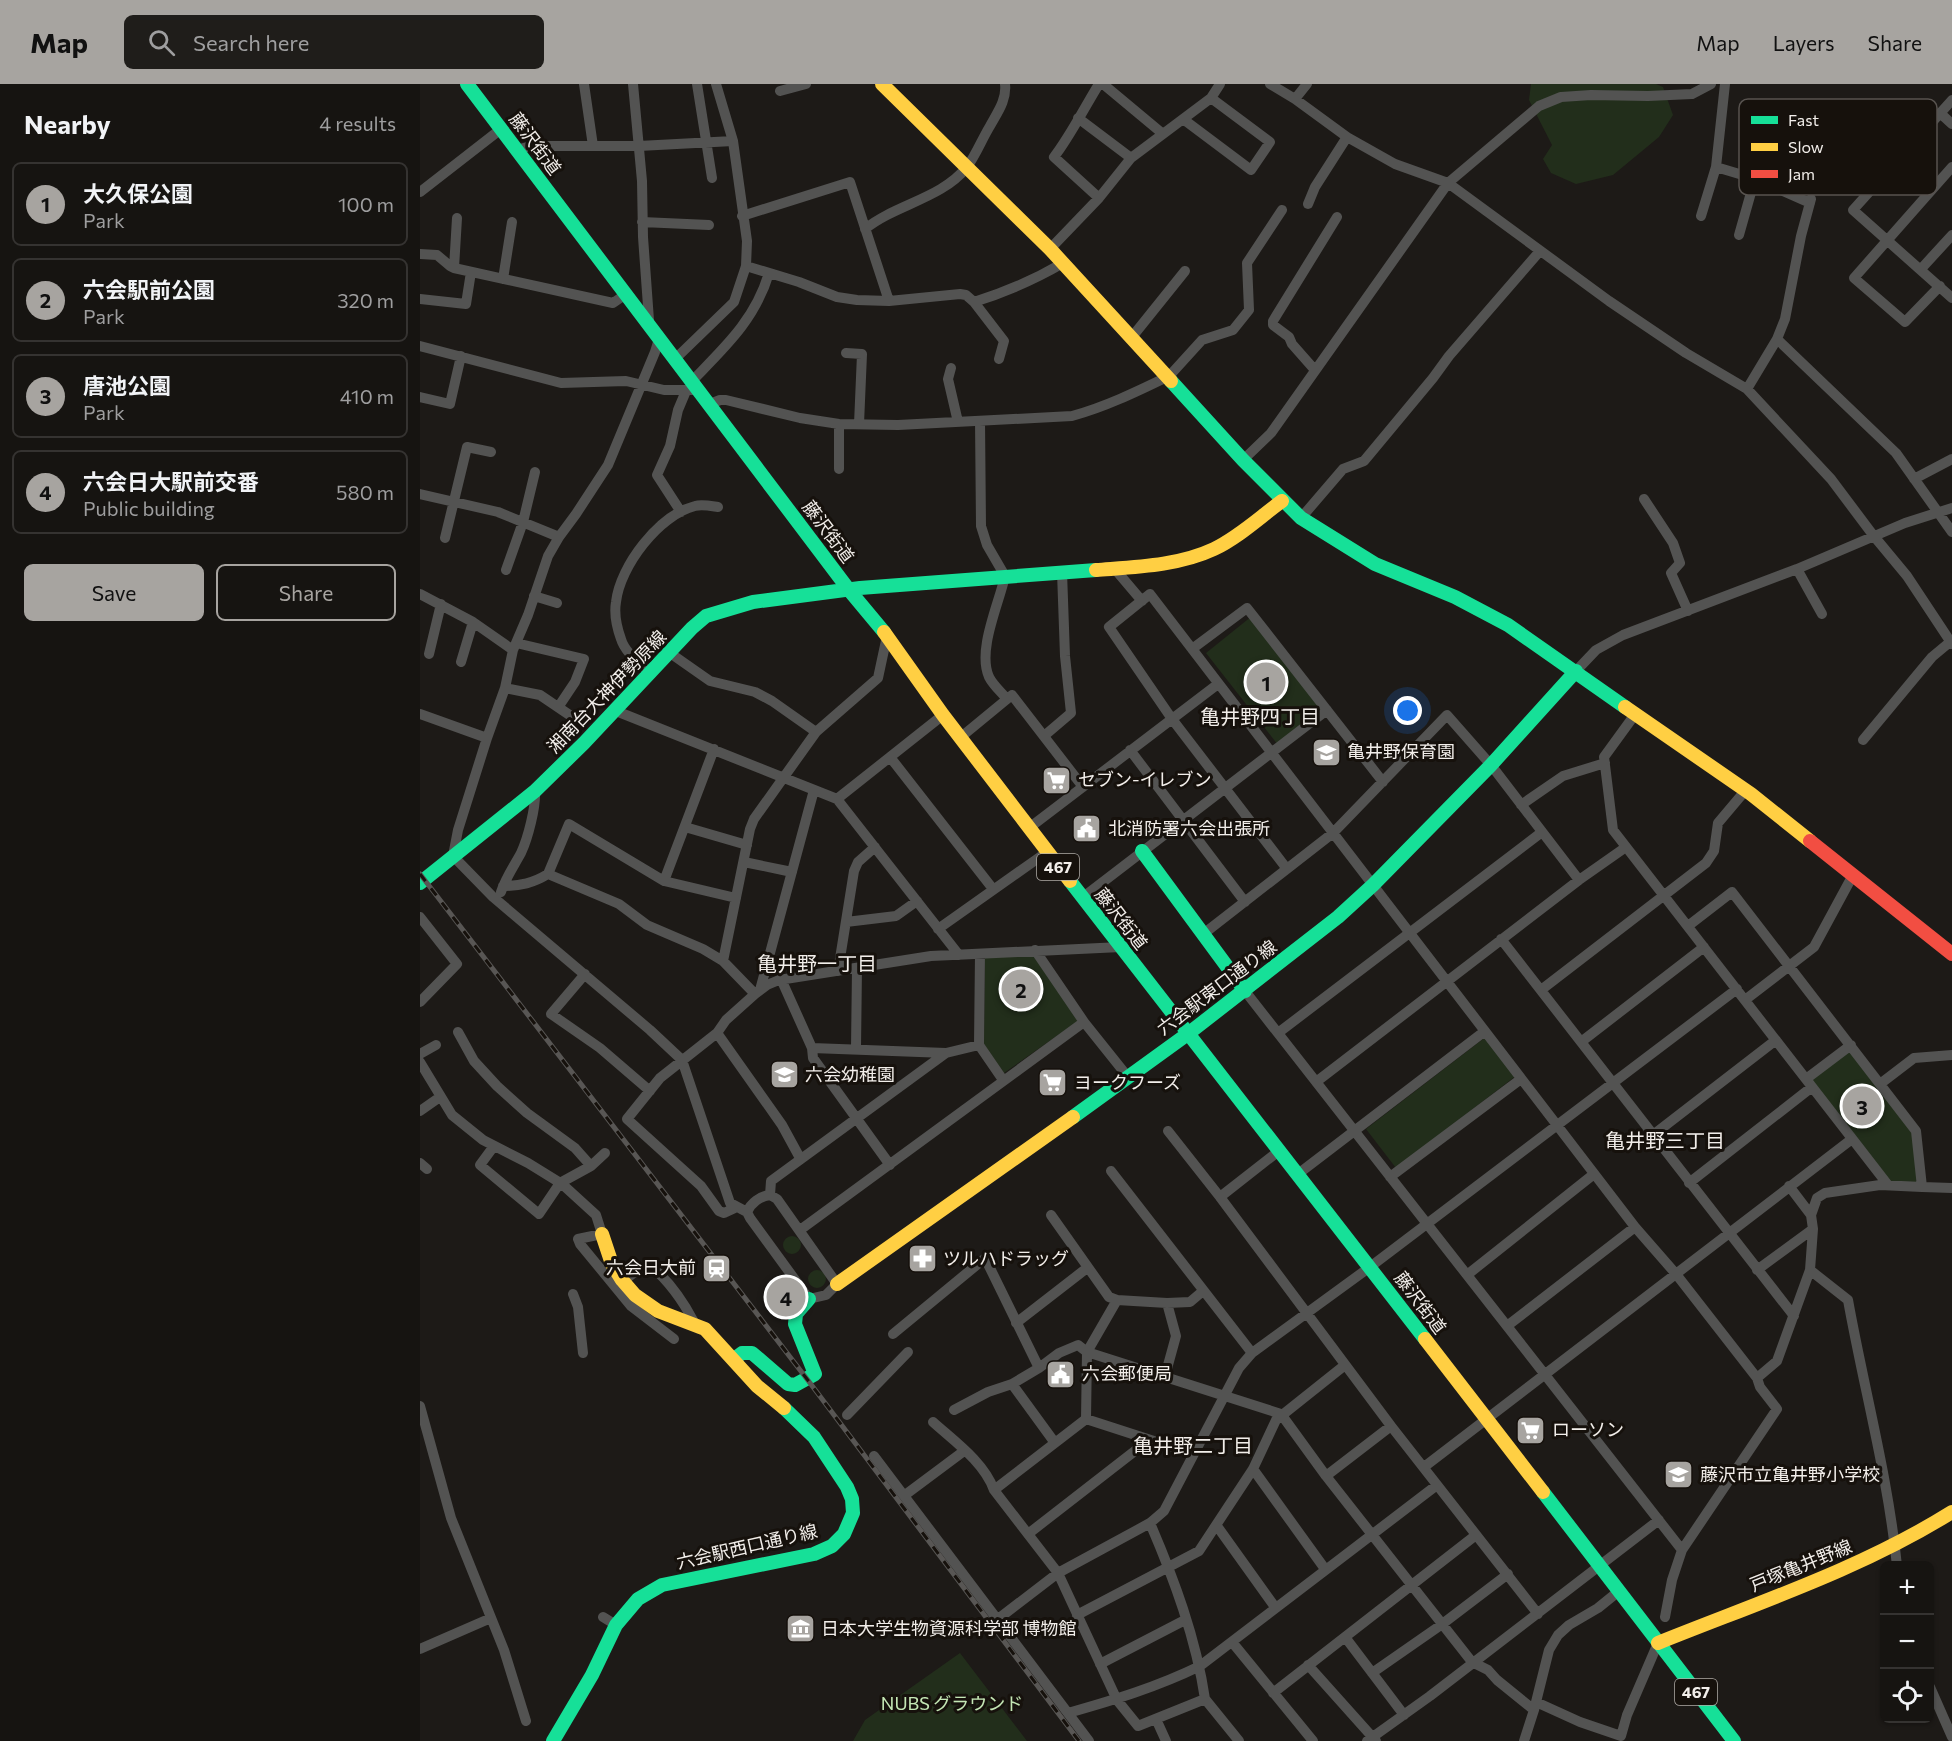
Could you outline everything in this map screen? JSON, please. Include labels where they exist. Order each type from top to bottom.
[{"type":"main road","name":"藤沢街道","points":[[467,84],[659,337],[692,387],[710,405],[1082,898],[1280,1150],[1734,1741]]},
{"type":"main road","points":[[882,84],[1050,249],[1243,460],[1301,518],[1347,549],[1375,564],[1455,597],[1508,625],[1745,790],[1949,947]]},
{"type":"main road","name":"湘南台大神伊勢原線","points":[[420,883],[535,791],[616,711],[706,616],[753,602],[849,590],[1175,561],[1206,552],[1239,533],[1282,501]]},
{"type":"main road","name":"六会駅東口通り線","points":[[837,1284],[1189,1033],[1338,917],[1373,885],[1491,765],[1576,671]]},
{"type":"main road","points":[[1142,851],[1245,991]]},
{"type":"main road","name":"六会駅西口通り線","points":[[553,1741],[592,1675],[616,1625],[628,1608],[638,1599],[662,1585],[814,1554],[832,1546],[844,1534],[853,1513],[852,1499],[847,1487],[813,1437],[779,1403],[757,1386],[705,1329],[656,1310],[631,1290],[614,1269],[602,1234]]},
{"type":"main road","points":[[734,1359],[742,1353],[752,1353],[788,1384],[795,1384],[816,1374],[795,1324],[796,1314],[809,1299]]},
{"type":"main road","name":"戸塚亀井野線","points":[[1658,1643],[1864,1560],[1915,1535],[1952,1512]]},
{"type":"street","points":[[584,84],[593,146]]},
{"type":"street","points":[[633,84],[642,181],[642,222],[649,325]]},
{"type":"street","points":[[697,84],[712,178]]},
{"type":"street","points":[[674,360],[734,302],[746,266],[747,241],[733,141],[716,84]]},
{"type":"street","points":[[780,91],[806,84]]},
{"type":"street","points":[[865,229],[932,195],[967,167],[1000,107],[1005,96],[1005,84]]},
{"type":"street","points":[[1100,198],[1054,157],[1101,84],[1163,134]]},
{"type":"street","points":[[1050,249],[1100,198],[1131,158],[1210,98],[1220,84]]},
{"type":"street","points":[[1270,84],[1295,99],[1347,137],[1395,164],[1448,183],[1657,333],[1747,389],[1831,479],[1873,536],[1907,576],[1951,643],[1932,657],[1863,740]]},
{"type":"street","points":[[1295,99],[1306,84]]},
{"type":"street","points":[[1243,460],[1271,433],[1314,369],[1448,183],[1539,106],[1561,97],[1692,94],[1711,84]]},
{"type":"street","points":[[1701,216],[1716,167],[1725,84]]},
{"type":"street","points":[[1183,119],[1251,170],[1270,142],[1210,98]]},
{"type":"street","points":[[1937,116],[1952,100]]},
{"type":"street","points":[[1940,113],[1952,124]]},
{"type":"street","points":[[1078,118],[1131,158]]},
{"type":"street","points":[[420,192],[501,129]]},
{"type":"street","points":[[1308,204],[1315,187],[1347,137]]},
{"type":"street","points":[[516,150],[531,146],[639,146],[733,141]]},
{"type":"street","points":[[1716,167],[1739,174]]},
{"type":"street","points":[[1937,184],[1952,167]]},
{"type":"street","points":[[742,216],[850,182],[889,301]]},
{"type":"street","points":[[1739,235],[1751,195]]},
{"type":"street","points":[[1747,389],[1777,339],[1785,320],[1801,236],[1811,201],[1795,195]]},
{"type":"street","points":[[1866,195],[1853,210],[1952,298]]},
{"type":"street","points":[[1927,195],[1854,278],[1905,322],[1940,285]]},
{"type":"street","points":[[710,405],[726,400],[800,418],[839,424],[897,425],[1072,416],[1123,398],[1167,376],[1202,340],[1233,330],[1249,309],[1247,263],[1282,210]]},
{"type":"street","points":[[1314,369],[1292,344],[1289,337],[1273,326],[1273,321],[1336,217]]},
{"type":"street","points":[[454,268],[457,218]]},
{"type":"street","points":[[642,222],[709,225]]},
{"type":"street","points":[[503,279],[508,228]]},
{"type":"street","points":[[1921,269],[1952,235]]},
{"type":"street","points":[[1301,518],[1343,469],[1364,461],[1449,356],[1540,251]]},
{"type":"street","points":[[420,254],[437,255],[454,268],[613,303],[626,294]]},
{"type":"street","points":[[974,302],[1036,279],[1063,263]]},
{"type":"street","points":[[746,266],[799,282],[837,297],[889,301],[966,295],[1004,341],[999,359]]},
{"type":"street","points":[[1132,337],[1185,271]]},
{"type":"street","points":[[420,299],[466,304],[471,272]]},
{"type":"street","points":[[681,512],[657,475],[670,446],[678,410],[692,387],[751,316],[761,297],[769,273]]},
{"type":"street","points":[[659,337],[656,352],[608,465],[548,556],[515,646],[506,688],[487,738],[458,830],[453,856],[499,901],[682,1060],[730,1203],[742,1209],[809,1299],[826,1294],[837,1284],[777,1199],[770,1195],[764,1196],[742,1209],[724,1213],[718,1211],[701,1186],[627,1119],[660,1078],[682,1060],[717,1033],[726,1020],[758,992],[781,979],[931,957],[1121,947]]},
{"type":"street","points":[[1777,339],[1896,453],[1952,532]]},
{"type":"street","points":[[420,346],[561,383],[626,381],[664,390],[692,387]]},
{"type":"street","points":[[846,353],[862,354],[859,424]]},
{"type":"street","points":[[420,397],[450,404],[461,356]]},
{"type":"street","points":[[951,368],[948,380],[958,422]]},
{"type":"street","points":[[980,421],[981,526],[987,544],[1005,576],[988,636],[987,671],[991,680],[1007,699]]},
{"type":"street","points":[[839,424],[839,469]]},
{"type":"street","points":[[444,538],[467,447],[491,452]]},
{"type":"street","points":[[1914,478],[1952,459]]},
{"type":"street","points":[[506,570],[523,522],[535,472]]},
{"type":"street","points":[[420,494],[498,512],[559,537]]},
{"type":"street","points":[[1644,498],[1673,543],[1680,563],[1671,573],[1688,611]]},
{"type":"street","points":[[651,674],[623,644],[617,620],[617,596],[630,565],[645,541],[681,512],[699,505],[718,507]]},
{"type":"street","points":[[1576,671],[1596,650],[1623,635],[1797,569],[1873,536],[1952,508]]},
{"type":"street","points":[[1113,568],[1142,601]]},
{"type":"street","points":[[1797,569],[1822,614]]},
{"type":"street","points":[[1044,736],[1071,713],[1065,656],[1062,572]]},
{"type":"street","points":[[420,594],[515,646],[584,659],[575,682],[559,706]]},
{"type":"street","points":[[1287,869],[1172,719],[1109,627],[1150,594],[1594,1174],[1635,1227],[1676,1274],[1777,1409],[1682,1550],[1671,1580],[1665,1617]]},
{"type":"street","points":[[534,596],[557,603]]},
{"type":"street","points":[[429,654],[441,604]]},
{"type":"street","points":[[1192,649],[1247,608],[1383,782]]},
{"type":"street","points":[[461,662],[473,622]]},
{"type":"street","points":[[723,961],[754,819],[816,732],[878,678],[886,636]]},
{"type":"street","points":[[670,653],[710,681],[755,692],[772,701],[816,732]]},
{"type":"street","points":[[1029,828],[1218,684]]},
{"type":"street","points":[[506,688],[540,695],[571,716]]},
{"type":"street","points":[[961,737],[1012,695],[1083,787]]},
{"type":"street","points":[[1082,898],[1327,710]]},
{"type":"street","points":[[616,711],[837,799],[959,955]]},
{"type":"street","points":[[1636,713],[1604,757],[1613,830],[1888,1185]]},
{"type":"street","points":[[420,714],[487,738]]},
{"type":"street","points":[[837,799],[943,715]]},
{"type":"street","points":[[1202,935],[1333,832],[1447,715],[1491,765],[1579,880]]},
{"type":"street","points":[[664,881],[714,749]]},
{"type":"street","points":[[1130,750],[1245,902]]},
{"type":"street","points":[[890,757],[993,889]]},
{"type":"street","points":[[1521,805],[1563,776],[1605,763]]},
{"type":"street","points":[[758,992],[814,790]]},
{"type":"street","points":[[1541,990],[1711,858],[1718,823],[1745,790]]},
{"type":"street","points":[[499,901],[510,869],[522,851],[532,814],[535,791]]},
{"type":"street","points":[[503,886],[520,886],[534,882],[548,874],[569,824],[664,881],[736,898]]},
{"type":"street","points":[[685,827],[747,845]]},
{"type":"street","points":[[1278,1033],[1542,832]]},
{"type":"street","points":[[1316,1082],[1501,939],[1626,847]]},
{"type":"street","points":[[838,971],[854,871],[858,862],[875,848]]},
{"type":"street","points":[[939,929],[1047,852]]},
{"type":"street","points":[[744,862],[792,872]]},
{"type":"street","points":[[548,874],[619,904],[647,925],[703,949],[723,961],[758,992]]},
{"type":"street","points":[[1745,1000],[1814,947],[1853,875]]},
{"type":"street","points":[[1688,926],[1732,892],[1916,1131],[1922,1187]]},
{"type":"street","points":[[846,922],[896,916],[917,901]]},
{"type":"street","points":[[420,917],[457,964],[420,1002]]},
{"type":"street","points":[[1501,939],[1794,1316]]},
{"type":"street","points":[[1581,1042],[1704,947]]},
{"type":"street","points":[[1035,950],[1084,1022],[1128,1077]]},
{"type":"street","points":[[980,954],[979,1045],[1003,1080]]},
{"type":"street","points":[[856,1048],[857,968]]},
{"type":"street","points":[[585,974],[551,1014],[600,1048],[650,1091]]},
{"type":"street","points":[[781,979],[812,1048],[813,1058],[890,1165]]},
{"type":"street","points":[[998,1619],[1058,1573],[1149,1523],[1164,1511],[1239,1368],[1252,1353],[1370,1267],[1737,989]]},
{"type":"street","points":[[1245,991],[1682,1550]]},
{"type":"street","points":[[800,1230],[1084,1022]]},
{"type":"street","points":[[1298,1174],[1485,1031]]},
{"type":"street","points":[[458,1032],[474,1061],[496,1086],[527,1113],[575,1148],[591,1166]]},
{"type":"street","points":[[717,1033],[782,1125],[800,1158]]},
{"type":"street","points":[[1653,1135],[1776,1040]]},
{"type":"street","points":[[420,1054],[436,1045]]},
{"type":"street","points":[[812,1048],[945,1053],[979,1045]]},
{"type":"street","points":[[1689,1183],[1851,1045]]},
{"type":"street","points":[[770,1195],[771,1181],[945,1053]]},
{"type":"street","points":[[1880,1084],[1914,1058],[1952,1055]]},
{"type":"street","points":[[420,1062],[452,1115],[464,1126],[494,1146],[560,1183],[596,1215],[602,1234],[578,1239],[631,1306],[674,1339]]},
{"type":"street","points":[[1390,1177],[1521,1079]]},
{"type":"street","points":[[420,1111],[440,1097]]},
{"type":"street","points":[[1168,1131],[1391,1426],[1538,1614]]},
{"type":"street","points":[[1424,1467],[1852,1139]]},
{"type":"street","points":[[494,1146],[480,1165],[539,1214],[560,1183],[591,1166],[605,1153]]},
{"type":"street","points":[[1220,1197],[1280,1150]]},
{"type":"street","points":[[1111,1172],[1252,1353]]},
{"type":"street","points":[[1467,1275],[1594,1174]]},
{"type":"street","points":[[1789,1186],[1811,1215]]},
{"type":"street","points":[[1756,1378],[1778,1362],[1810,1270],[1813,1229],[1811,1215],[1820,1195],[1866,1186],[1952,1188]]},
{"type":"street","points":[[1051,1215],[1109,1297],[1117,1300],[1190,1302],[1203,1291]]},
{"type":"street","points":[[1507,1326],[1635,1227]]},
{"type":"street","points":[[1757,1270],[1813,1229]]},
{"type":"street","points":[[892,1334],[986,1262],[1039,1368]]},
{"type":"street","points":[[623,1281],[639,1269],[650,1265],[662,1275],[686,1306],[694,1323]]},
{"type":"street","points":[[1016,1323],[1087,1268]]},
{"type":"street","points":[[1810,1270],[1848,1300],[1859,1361],[1881,1454],[1897,1561]]},
{"type":"street","points":[[573,1294],[578,1307],[584,1353]]},
{"type":"street","points":[[1086,1419],[1087,1352],[1117,1300]]},
{"type":"street","points":[[1165,1376],[1176,1336],[1167,1303]]},
{"type":"street","points":[[954,1410],[988,1392],[1012,1384],[1059,1353],[1078,1346],[1087,1352],[1281,1414],[1371,1535],[1472,1662],[1488,1670],[1497,1680],[1535,1706],[1621,1736],[1627,1715],[1658,1643]]},
{"type":"street","points":[[848,1415],[908,1352]]},
{"type":"street","points":[[1077,1615],[1169,1569],[1199,1551],[1253,1469],[1268,1433],[1281,1414],[1345,1365]]},
{"type":"street","points":[[1012,1384],[1054,1443]]},
{"type":"street","points":[[420,1406],[425,1453],[512,1673],[526,1721]]},
{"type":"street","points":[[1086,1419],[1194,1454]]},
{"type":"street","points":[[994,1490],[1086,1419]]},
{"type":"street","points":[[933,1422],[990,1479],[994,1490],[1058,1573],[1117,1700],[1138,1726],[1205,1698]]},
{"type":"street","points":[[1326,1476],[1391,1426]]},
{"type":"street","points":[[1028,1534],[1149,1440]]},
{"type":"street","points":[[905,1495],[964,1451]]},
{"type":"street","points":[[874,1456],[1089,1741]]},
{"type":"street","points":[[1253,1469],[1325,1569]]},
{"type":"street","points":[[1068,1713],[1117,1700],[1165,1683],[1200,1666],[1437,1485]]},
{"type":"street","points":[[1308,1665],[1372,1740],[1659,1520]]},
{"type":"street","points":[[1149,1523],[1169,1569],[1200,1666],[1205,1698],[1239,1741]]},
{"type":"street","points":[[1217,1526],[1275,1607]]},
{"type":"street","points":[[1273,1693],[1476,1535]]},
{"type":"street","points":[[1372,1673],[1441,1625],[1508,1574]]},
{"type":"street","points":[[1524,1741],[1548,1650],[1558,1635],[1569,1625],[1598,1608],[1619,1591]]},
{"type":"street","points":[[603,1617],[616,1625]]},
{"type":"street","points":[[420,1636],[423,1648],[491,1618]]},
{"type":"street","points":[[1100,1664],[1185,1620]]},
{"type":"street","points":[[1345,1637],[1404,1715]]},
{"type":"street","points":[[1232,1642],[1313,1741]]},
{"type":"street","points":[[1934,1698],[1952,1737]]},
{"type":"street","points":[[1156,1719],[1166,1741]]},
{"type":"green space","points":[[1531,84],[1656,84],[1663,87],[1673,115],[1659,137],[1613,175],[1576,184],[1551,173],[1543,159],[1552,145],[1529,100]]},
{"type":"green space","points":[[1252,616],[1325,710],[1278,745],[1206,653]]},
{"type":"green space","points":[[1033,955],[1081,1019],[1004,1073],[984,1044],[985,958]]},
{"type":"green space","points":[[1487,1036],[1517,1075],[1396,1168],[1366,1129]]},
{"type":"green space","points":[[1850,1050],[1912,1133],[1919,1183],[1890,1181],[1811,1079]]},
{"type":"green space","points":[[788,1236],[796,1236],[801,1241],[799,1252],[788,1254],[783,1249],[783,1241]]},
{"type":"green space","points":[[817,1270],[823,1273],[826,1279],[823,1285],[817,1288],[811,1285],[808,1279],[811,1273]]},
{"type":"green space","name":"NUBS グラウンド","points":[[960,1653],[1027,1741],[853,1741],[865,1720]]},
{"type":"railway","points":[[420,874],[810,1383],[1079,1741]]},
{"type":"traffic: fast","points":[[467,84],[849,590],[884,632]]},
{"type":"traffic: fast","points":[[1171,381],[1243,460],[1301,518],[1375,564],[1455,597],[1508,625],[1625,707]]},
{"type":"traffic: fast","points":[[420,883],[535,791],[706,616],[753,602],[860,588],[1096,570]]},
{"type":"traffic: fast","points":[[1073,1117],[1189,1033],[1338,917],[1373,885],[1491,765],[1576,671]]},
{"type":"traffic: fast","points":[[1142,851],[1245,991]]},
{"type":"traffic: fast","points":[[1070,881],[1425,1339]]},
{"type":"traffic: fast","points":[[734,1359],[742,1353],[752,1353],[788,1384],[795,1385],[815,1374],[795,1324],[796,1314],[809,1299]]},
{"type":"traffic: fast","points":[[553,1741],[592,1675],[616,1625],[638,1599],[662,1585],[814,1554],[832,1546],[844,1534],[853,1513],[852,1499],[847,1487],[814,1437],[784,1408]]},
{"type":"traffic: fast","points":[[1543,1492],[1734,1741]]},
{"type":"traffic: slow","points":[[882,84],[1050,249],[1171,381]]},
{"type":"traffic: slow","points":[[1096,570],[1156,565],[1200,555],[1232,539],[1282,501]]},
{"type":"traffic: slow","points":[[884,632],[943,715],[1070,881]]},
{"type":"traffic: slow","points":[[1625,707],[1751,794],[1810,841]]},
{"type":"traffic: slow","points":[[837,1284],[1073,1117]]},
{"type":"traffic: slow","points":[[602,1234],[612,1264],[635,1295],[658,1311],[705,1329],[757,1386],[784,1408]]},
{"type":"traffic: slow","points":[[1425,1339],[1543,1492]]},
{"type":"traffic: slow","points":[[1658,1643],[1845,1568],[1882,1551],[1952,1512]]},
{"type":"traffic: jam","points":[[1810,841],[1952,954]]},
{"type":"place","name":"大久保公園","points":[[1266,682]]},
{"type":"place","name":"亀井野保育園","points":[[1326,752]]},
{"type":"place","name":"セブン-イレブン","points":[[1057,780]]},
{"type":"place","name":"北消防署六会出張所","points":[[1087,829]]},
{"type":"place","name":"六会駅前公園","points":[[1021,989]]},
{"type":"place","name":"六会幼稚園","points":[[784,1075]]},
{"type":"place","name":"ヨークフーズ","points":[[1053,1083]]},
{"type":"place","name":"唐池公園","points":[[1862,1106]]},
{"type":"place","name":"ツルハドラッグ","points":[[922,1259]]},
{"type":"place","name":"六会日大前","points":[[717,1268]]},
{"type":"place","name":"六会日大駅前交番","points":[[786,1297]]},
{"type":"place","name":"六会郵便局","points":[[1061,1374]]},
{"type":"place","name":"ローソン","points":[[1531,1430]]},
{"type":"place","name":"藤沢市立亀井野小学校","points":[[1679,1475]]},
{"type":"place","name":"日本大学生物資源科学部 博物館","points":[[800,1629]]},
{"type":"district","name":"亀井野四丁目","points":[[1260,717]]},
{"type":"district","name":"亀井野一丁目","points":[[817,964]]},
{"type":"district","name":"亀井野三丁目","points":[[1665,1141]]},
{"type":"district","name":"亀井野二丁目","points":[[1193,1446]]}]
